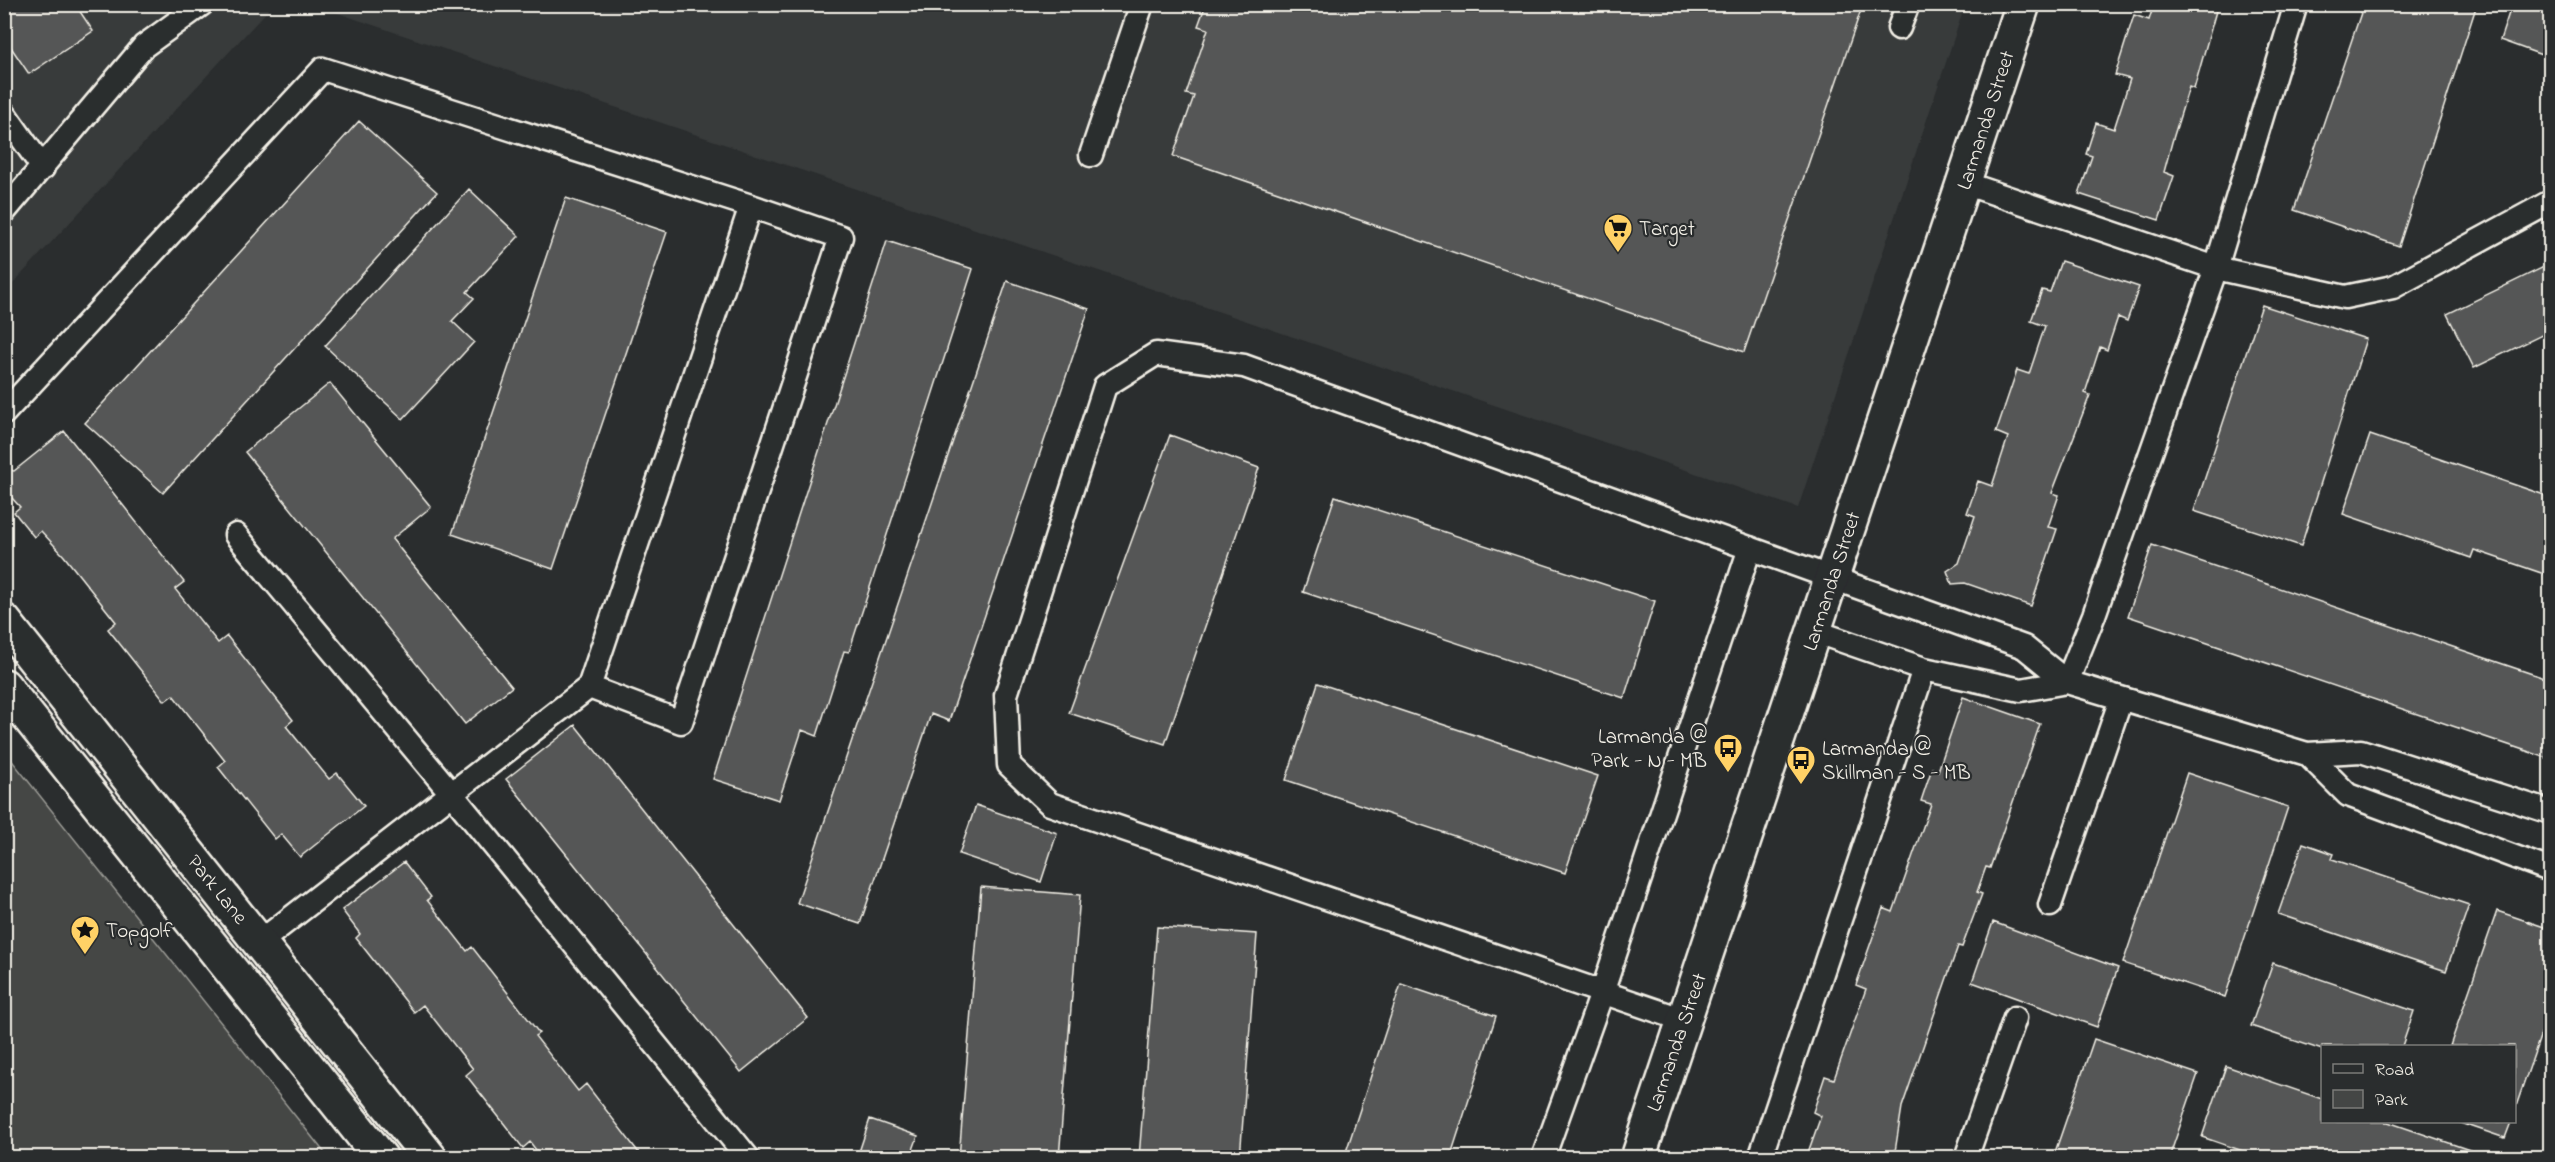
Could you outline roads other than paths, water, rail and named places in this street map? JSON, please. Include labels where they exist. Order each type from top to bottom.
[{"type":"main road","name":"Larmanda Street","points":[[1638,1158],[2024,4]]},
{"type":"main road","name":"Park Lane","points":[[4,621],[430,1158]]},
{"type":"main road","name":"Park Lane","points":[[4,686],[381,1158]]},
{"type":"lane","points":[[4,212],[144,46],[202,4]]},
{"type":"lane","points":[[1091,155],[1142,4]]},
{"type":"lane","points":[[1899,28],[1908,4]]},
{"type":"lane","points":[[2067,682],[2094,615],[2216,268],[2296,4]]},
{"type":"lane","points":[[4,413],[323,69],[751,206],[840,237],[681,722],[589,687]]},
{"type":"lane","points":[[4,113],[12,138],[43,168]]},
{"type":"lane","points":[[1964,183],[2216,268],[2345,297],[2393,287],[2550,202]]},
{"type":"lane","points":[[260,942],[589,687],[751,206]]},
{"type":"lane","points":[[1684,1020],[1050,804],[1009,765],[1006,695],[1105,386],[1156,354],[1244,366],[2024,647],[2067,682],[2307,754],[2361,751],[2550,812]]},
{"type":"lane","points":[[236,535],[451,793],[748,1158]]},
{"type":"lane","points":[[1543,1158],[1602,993],[1750,548]]},
{"type":"lane","points":[[1814,631],[1924,669],[2021,690],[2067,682]]},
{"type":"lane","points":[[1760,1158],[1924,669]]},
{"type":"lane","points":[[2050,905],[2121,699]]},
{"type":"lane","points":[[2307,754],[2348,795],[2550,870]]},
{"type":"lane","points":[[1966,1158],[2015,1018]]},
{"type":"place","name":"Target","points":[[1618,254]]},
{"type":"place","name":"Larmanda @ Park - N - MB","points":[[1728,774]]},
{"type":"place","name":"Larmanda @ Skillman - S - MB","points":[[1801,786]]},
{"type":"place","name":"Topgolf","points":[[85,956]]}]
